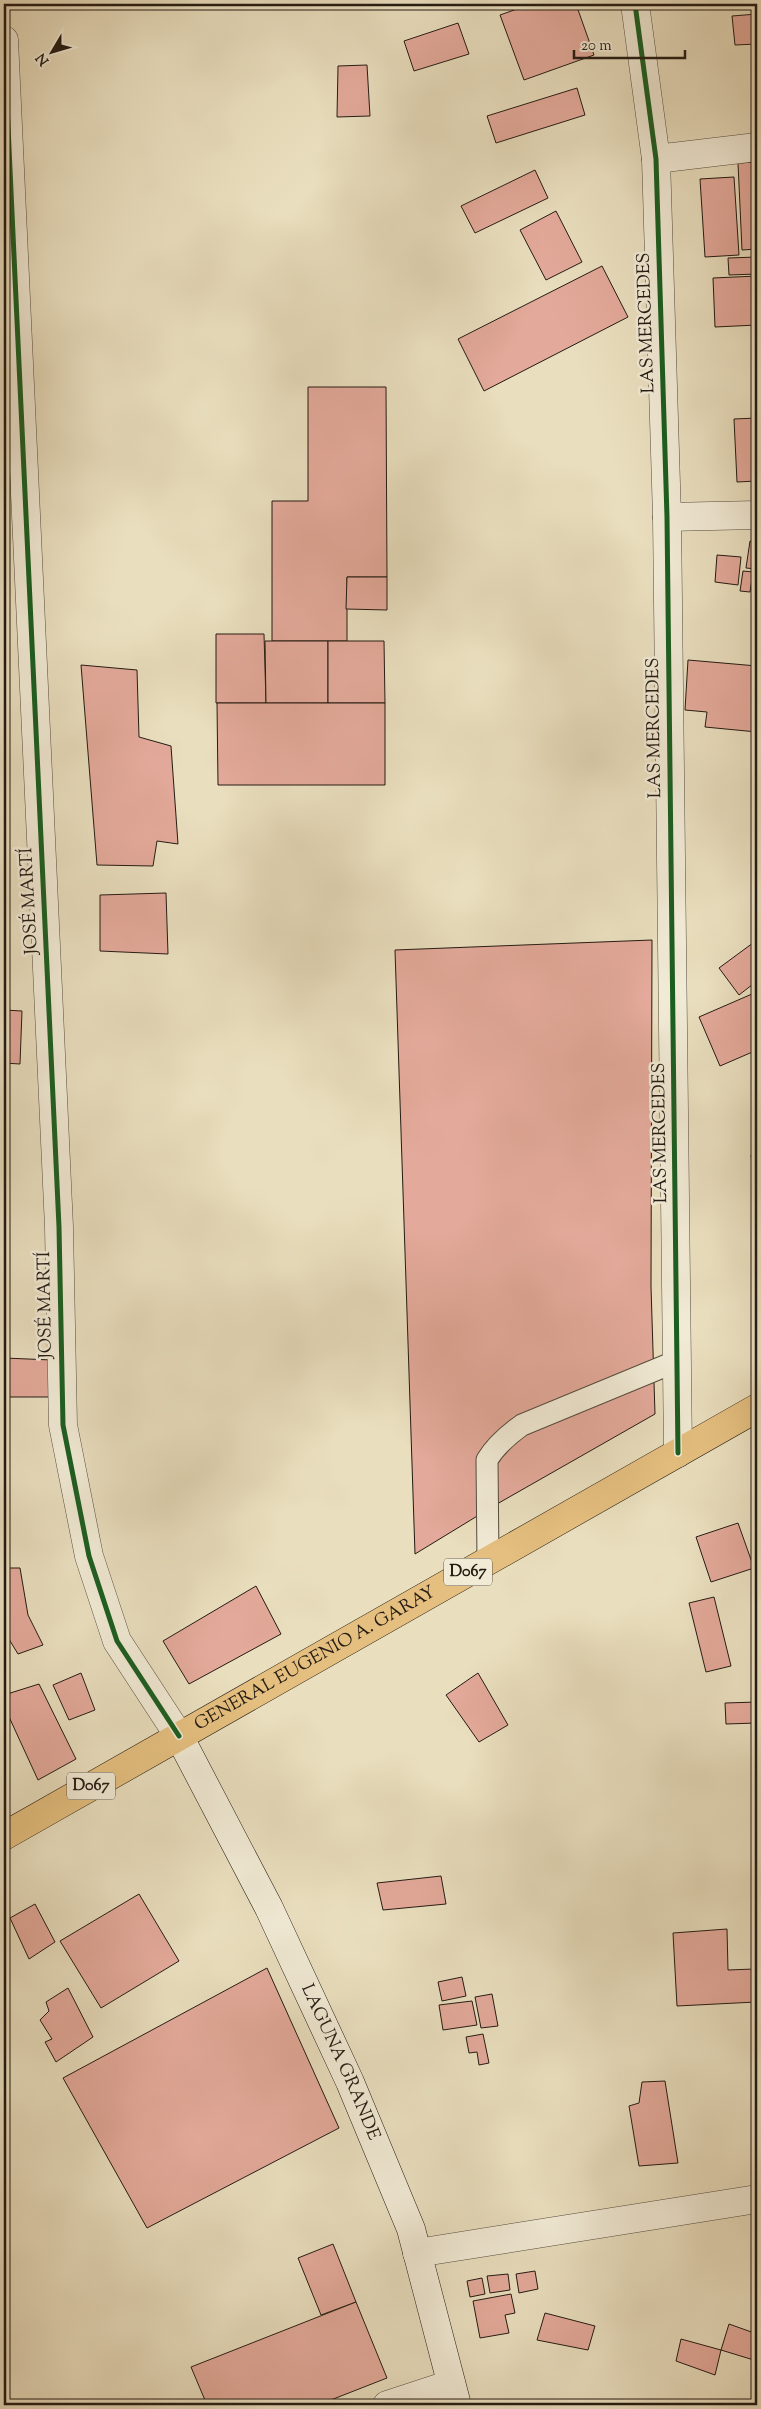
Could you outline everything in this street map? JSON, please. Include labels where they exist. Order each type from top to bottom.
[{"type":"main road","name":"GENERAL EUGENIO A. GARAY","points":[[4,1836],[757,1408]]},
{"type":"street","name":"LAS MERCEDES","points":[[635,4],[656,159],[667,517],[678,1453]]},
{"type":"street","name":"JOSÉ MARTÍ","points":[[4,40],[5,96],[59,1227],[63,1425],[89,1556],[117,1641],[179,1736]]},
{"type":"street","points":[[656,159],[757,147]]},
{"type":"street","points":[[667,517],[757,515]]},
{"type":"street","name":"LAGUNA GRANDE","points":[[179,1736],[269,1908],[350,2082],[411,2229],[454,2394]]},
{"type":"street","points":[[417,2253],[757,2199]]},
{"type":"street","points":[[387,2405],[454,2394]]},
{"type":"lane","points":[[488,1560],[487,1460],[507,1435],[522,1425],[677,1361]]},
{"type":"building","points":[[531,4],[576,4],[594,55],[524,80],[500,15]]},
{"type":"building","points":[[757,14],[757,44],[735,45],[732,16]]},
{"type":"building","points":[[458,23],[469,54],[414,71],[404,41]]},
{"type":"building","points":[[367,65],[370,116],[337,117],[338,66]]},
{"type":"building","points":[[577,88],[585,115],[496,143],[487,116]]},
{"type":"building","points":[[757,162],[757,249],[742,250],[738,163]]},
{"type":"building","points":[[535,170],[548,198],[475,233],[461,206]]},
{"type":"building","points":[[734,177],[739,255],[705,257],[700,179]]},
{"type":"building","points":[[556,211],[582,262],[546,280],[520,230]]},
{"type":"building","points":[[757,257],[757,274],[729,275],[728,258]]},
{"type":"building","points":[[602,266],[628,317],[484,391],[458,339]]},
{"type":"building","points":[[757,276],[757,325],[715,327],[713,278]]},
{"type":"building","points":[[308,387],[386,387],[387,577],[347,577],[347,641],[272,641],[272,501],[308,501]]},
{"type":"building","points":[[757,418],[757,481],[737,482],[734,419]]},
{"type":"building","points":[[750,541],[757,542],[757,569],[746,568]]},
{"type":"building","points":[[717,555],[741,557],[738,585],[715,582]]},
{"type":"building","points":[[743,571],[753,572],[750,592],[740,591]]},
{"type":"building","points":[[347,577],[387,577],[387,610],[346,609]]},
{"type":"building","points":[[754,582],[757,582],[757,659]]},
{"type":"building","points":[[5,629],[7,674],[4,674]]},
{"type":"building","points":[[216,634],[264,634],[266,703],[216,703]]},
{"type":"building","points":[[265,641],[328,641],[328,703],[266,703]]},
{"type":"building","points":[[328,641],[384,641],[385,703],[328,703]]},
{"type":"building","points":[[688,660],[757,666],[757,732],[705,727],[707,712],[685,710]]},
{"type":"building","points":[[81,665],[137,670],[139,737],[171,746],[178,844],[157,841],[153,866],[97,865]]},
{"type":"building","points":[[217,703],[385,703],[385,785],[218,785]]},
{"type":"building","points":[[166,893],[168,954],[100,951],[100,895]]},
{"type":"building","points":[[652,940],[651,1287],[655,1414],[497,1504],[415,1554],[395,950]]},
{"type":"building","points":[[757,940],[757,981],[739,995],[719,968]]},
{"type":"building","points":[[752,994],[757,1007],[757,1026],[753,1028],[757,1038],[757,1050],[720,1066],[699,1017]]},
{"type":"building","points":[[4,1010],[22,1011],[20,1064],[4,1063]]},
{"type":"building","points":[[757,1154],[757,1221],[751,1155]]},
{"type":"building","points":[[4,1358],[52,1360],[52,1397],[4,1397]]},
{"type":"building","points":[[738,1523],[754,1568],[711,1582],[696,1537]]},
{"type":"building","points":[[4,1568],[20,1568],[28,1615],[43,1645],[18,1654],[4,1631]]},
{"type":"building","points":[[256,1586],[281,1634],[189,1684],[163,1641]]},
{"type":"building","points":[[714,1597],[731,1666],[706,1672],[689,1603]]},
{"type":"building","points":[[81,1673],[95,1710],[69,1720],[53,1685]]},
{"type":"building","points":[[478,1673],[508,1725],[479,1742],[446,1695]]},
{"type":"building","points":[[39,1684],[76,1759],[38,1780],[4,1706],[4,1695]]},
{"type":"building","points":[[757,1702],[757,1723],[726,1724],[725,1703]]},
{"type":"building","points":[[441,1876],[446,1904],[383,1910],[377,1883]]},
{"type":"building","points":[[139,1894],[179,1961],[101,2008],[60,1941]]},
{"type":"building","points":[[35,1904],[55,1942],[29,1959],[10,1918]]},
{"type":"building","points":[[727,1929],[728,1970],[754,1969],[756,2002],[677,2006],[673,1933]]},
{"type":"building","points":[[267,1968],[339,2128],[147,2228],[63,2078]]},
{"type":"building","points":[[462,1977],[466,1996],[442,2001],[438,1982]]},
{"type":"building","points":[[68,1988],[93,2037],[56,2062],[45,2042],[52,2039],[40,2020],[49,2011],[46,2002]]},
{"type":"building","points":[[492,1994],[498,2026],[481,2028],[475,1997]]},
{"type":"building","points":[[472,2001],[477,2025],[443,2030],[439,2005]]},
{"type":"building","points":[[483,2034],[489,2063],[479,2065],[477,2052],[469,2053],[466,2037]]},
{"type":"building","points":[[665,2081],[678,2163],[639,2166],[629,2106],[639,2103],[642,2082]]},
{"type":"building","points":[[333,2244],[356,2302],[321,2315],[298,2258]]},
{"type":"building","points":[[535,2271],[538,2289],[519,2293],[516,2274]]},
{"type":"building","points":[[508,2274],[510,2290],[490,2293],[487,2276]]},
{"type":"building","points":[[482,2278],[485,2294],[470,2297],[467,2281]]},
{"type":"building","points":[[511,2294],[515,2313],[505,2315],[509,2333],[480,2338],[473,2301]]},
{"type":"building","points":[[356,2302],[387,2378],[318,2405],[207,2405],[191,2367]]},
{"type":"building","points":[[545,2313],[595,2326],[588,2350],[537,2340]]},
{"type":"building","points":[[729,2324],[757,2334],[757,2361],[721,2350]]},
{"type":"building","points":[[681,2339],[721,2350],[715,2375],[676,2361]]},
{"type":"cycle path","points":[[635,4],[656,159],[667,517],[678,1453]]},
{"type":"cycle path","points":[[4,40],[59,1227],[63,1425],[89,1556],[117,1641],[179,1736]]}]
